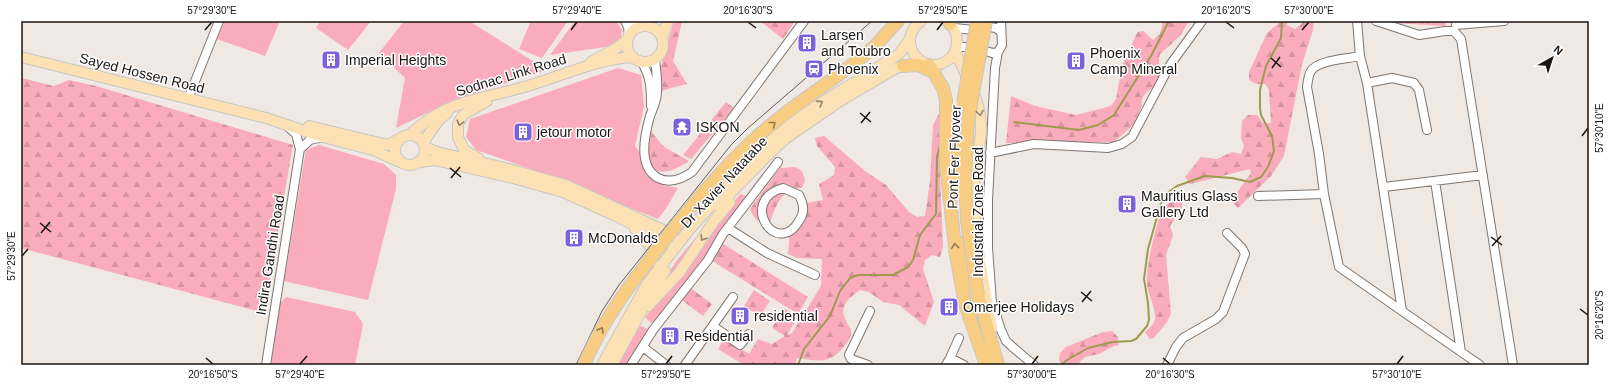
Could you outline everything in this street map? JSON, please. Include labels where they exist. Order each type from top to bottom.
[{"type":"highway","points":[[584,365],[598,334],[623,295],[706,189],[750,143],[769,126],[874,47],[898,21]]},
{"type":"highway","name":"Pont Fer Flyover","points":[[974,295],[957,175],[960,119],[977,21]]},
{"type":"highway","name":"Pont Fer Flyover","points":[[974,295],[967,221],[966,176],[968,121],[990,23]]},
{"type":"highway","points":[[903,66],[929,67],[943,88],[946,100],[946,165],[956,255],[965,304],[986,365]]},
{"type":"highway","points":[[974,295],[993,350],[1000,365]]},
{"type":"highway","points":[[974,295],[986,365]]},
{"type":"main road","points":[[662,38],[657,31],[644,24],[635,29],[628,38],[628,49],[637,59],[646,62],[655,59],[661,52],[663,43],[662,38],[668,21]]},
{"type":"main road","points":[[602,365],[647,284],[701,216],[743,169],[776,136],[805,113],[899,54],[910,39],[914,27],[921,21]]},
{"type":"main road","points":[[950,24],[957,36],[956,49],[979,106],[981,119],[974,191],[976,227],[979,254],[1000,365]]},
{"type":"main road","name":"Sodnac Link Road","points":[[577,69],[615,49],[628,38]]},
{"type":"main road","points":[[910,39],[912,50],[916,57],[929,67]]},
{"type":"main road","name":"Dr Xavier Natatabe","points":[[612,365],[654,288],[675,257],[708,217],[785,139],[840,101],[896,68],[903,66],[929,67],[937,65],[951,58],[956,49]]},
{"type":"main road","name":"Sayed Hossen Road","points":[[21,57],[188,99],[381,144],[388,145],[399,139]]},
{"type":"main road","name":"Sodnac Link Road","points":[[409,135],[434,116],[452,107],[524,87],[577,69],[619,58],[637,59]]},
{"type":"main road","points":[[500,93],[463,115],[458,124],[458,137],[464,150],[476,157],[505,168]]},
{"type":"main road","name":"Sodnac Link Road","points":[[424,145],[438,121],[452,107]]},
{"type":"main road","name":"Sayed Hossen Road","points":[[261,116],[323,137],[373,150],[400,162]]},
{"type":"main road","points":[[675,257],[678,245],[672,236],[667,232],[566,185],[505,168],[436,152],[424,145],[415,136],[409,135],[399,139],[396,143],[395,154],[400,162],[411,166],[420,162],[435,160],[513,178],[563,192],[596,206],[667,242],[678,245],[688,241]]},
{"type":"main road","points":[[420,162],[424,155],[424,145]]},
{"type":"main road","points":[[639,315],[679,273],[714,221],[770,153]]},
{"type":"main road","points":[[646,222],[660,223],[672,228],[679,228],[686,226],[701,216]]},
{"type":"main road","points":[[632,224],[652,248],[653,263],[647,284]]},
{"type":"street","points":[[188,99],[219,21]]},
{"type":"street","points":[[625,21],[628,27],[628,38]]},
{"type":"street","points":[[655,59],[658,93],[650,115],[644,151],[648,168],[654,176],[661,179],[676,180],[692,172],[804,21]]},
{"type":"street","name":"Industrial Zone Road","points":[[1001,21],[1002,45],[998,52],[995,68],[990,153],[988,248],[992,302],[1006,341],[1034,365]]},
{"type":"street","points":[[1193,21],[1196,29]]},
{"type":"street","points":[[990,153],[1034,144],[1108,148],[1122,144],[1132,137],[1170,65],[1202,21]]},
{"type":"street","points":[[1357,21],[1360,56],[1367,83],[1402,311]]},
{"type":"street","points":[[1376,21],[1419,35],[1446,31],[1455,26],[1504,21]]},
{"type":"street","points":[[950,24],[974,30],[990,23],[1002,32]]},
{"type":"street","points":[[1455,26],[1461,39],[1513,365]]},
{"type":"street","points":[[956,49],[975,47],[989,52],[998,52]]},
{"type":"street","points":[[989,52],[995,68]]},
{"type":"street","points":[[1360,56],[1322,64],[1311,71],[1307,87],[1337,264],[1339,267],[1480,365]]},
{"type":"street","points":[[637,59],[648,74],[651,89],[650,115]]},
{"type":"street","points":[[1367,83],[1392,78],[1417,85],[1426,130]]},
{"type":"street","points":[[280,123],[296,134],[300,149],[310,140],[323,137]]},
{"type":"street","name":"Indira Gandhi Road","points":[[266,365],[300,149]]},
{"type":"street","points":[[631,365],[653,330],[708,260],[728,228],[778,162]]},
{"type":"street","points":[[1384,187],[1483,175]]},
{"type":"street","points":[[1435,181],[1462,352]]},
{"type":"street","points":[[783,188],[799,195],[802,200],[803,214],[796,228],[790,232],[784,233],[774,232],[768,228],[763,219],[762,213],[766,200],[777,190],[783,188]]},
{"type":"street","points":[[754,194],[766,200]]},
{"type":"street","points":[[1258,196],[1324,194]]},
{"type":"street","points":[[728,228],[767,253],[815,274]]},
{"type":"street","points":[[1167,365],[1176,347],[1183,338],[1219,316],[1226,306],[1245,254],[1242,248],[1227,233]]},
{"type":"street","points":[[684,365],[733,297]]},
{"type":"street","points":[[868,365],[852,359],[849,353],[870,311]]},
{"type":"street","points":[[713,326],[740,345],[749,334]]},
{"type":"street","points":[[959,338],[948,362],[964,365]]},
{"type":"street","points":[[643,347],[666,365]]},
{"type":"green space","points":[[225,21],[280,21],[265,56],[217,39]]},
{"type":"green space","points":[[320,21],[371,21],[348,50],[316,28]]},
{"type":"green space","points":[[404,21],[469,21],[547,70],[454,100],[396,128],[405,78],[379,53]]},
{"type":"green space","points":[[528,21],[568,21],[542,58],[519,49],[530,23]]},
{"type":"green space","points":[[575,21],[616,21],[622,30],[621,39],[606,47],[550,55]]},
{"type":"green space","points":[[674,21],[682,21],[673,61],[687,84],[653,94]]},
{"type":"green space","points":[[760,21],[795,21],[783,39]]},
{"type":"green space","points":[[1163,21],[1189,21],[1180,36],[1160,54],[1159,80],[1143,97],[1142,105],[1133,125],[1114,142],[1006,143],[1011,96],[1035,106],[1076,115],[1111,106],[1116,99],[1122,66],[1136,35],[1138,32],[1143,31],[1153,40],[1160,34]]},
{"type":"green space","points":[[1281,21],[1288,21],[1287,25],[1295,29],[1305,21],[1314,21],[1313,30],[1302,64],[1284,156],[1271,176],[1238,208],[1232,202],[1233,198],[1251,173],[1250,169],[1190,184],[1185,177],[1201,157],[1217,159],[1232,152],[1241,154],[1244,146],[1241,138],[1242,121],[1248,115],[1257,115],[1263,123],[1271,123],[1269,90],[1265,84],[1256,84],[1249,80],[1249,72],[1267,33]]},
{"type":"green space","points":[[1388,21],[1445,21],[1446,26],[1393,23]]},
{"type":"green space","points":[[618,68],[641,75],[644,106],[635,146],[662,185],[678,188],[658,219],[548,175],[476,150],[466,137],[470,119]]},
{"type":"green space","points":[[21,78],[54,86],[69,80],[96,86],[293,145],[264,313],[21,248]]},
{"type":"green space","points":[[726,102],[734,108],[691,159],[683,155]]},
{"type":"green space","points":[[940,112],[943,122],[940,176],[943,247],[940,257],[932,255],[925,260],[923,269],[934,302],[925,326],[899,305],[883,302],[869,292],[860,290],[848,299],[843,310],[844,316],[851,330],[850,338],[840,351],[830,358],[824,360],[813,360],[797,358],[795,365],[744,365],[718,349],[725,338],[749,354],[758,339],[772,344],[785,336],[772,328],[784,308],[798,317],[787,335],[792,333],[821,286],[822,259],[797,258],[788,254],[790,229],[805,203],[823,200],[819,184],[834,175],[835,167],[817,146],[815,138],[824,136],[865,171],[886,185],[909,212],[917,217],[925,216],[930,181],[933,125]]},
{"type":"green space","points":[[649,129],[664,147],[689,161],[672,170],[663,172],[652,171],[646,157]]},
{"type":"green space","points":[[319,145],[384,164],[396,175],[396,189],[368,300],[284,281],[306,150]]},
{"type":"green space","points":[[795,167],[802,171],[805,180],[802,188],[789,191],[785,194],[777,204],[770,222],[762,222],[757,220],[753,216],[750,209],[780,168]]},
{"type":"green space","points":[[740,194],[746,196],[749,200],[725,224],[703,261],[656,322],[651,323],[645,317],[695,256]]},
{"type":"green space","points":[[1179,200],[1182,203],[1182,208],[1170,226],[1173,235],[1166,255],[1171,314],[1167,322],[1154,338],[1150,339],[1145,332],[1153,324],[1155,319],[1154,309],[1147,284],[1152,244],[1165,206]]},
{"type":"green space","points":[[714,216],[695,248],[647,305],[677,260]]},
{"type":"green space","points":[[720,242],[808,297],[798,314],[709,259]]},
{"type":"green space","points":[[688,286],[712,304],[703,316],[679,298]]},
{"type":"green space","points":[[754,290],[770,301],[760,316],[744,306]]},
{"type":"green space","points":[[286,297],[355,312],[363,324],[355,365],[271,365],[280,303]]},
{"type":"green space","points":[[641,326],[648,329],[647,334],[627,365],[616,365],[635,332]]},
{"type":"green space","points":[[1112,331],[1118,337],[1119,345],[1099,354],[1085,357],[1077,365],[1064,365],[1059,361],[1060,353],[1066,347],[1103,332]]},
{"type":"waterway","points":[[1014,122],[1079,130],[1098,125],[1114,115],[1151,56],[1169,21]]},
{"type":"waterway","name":"Industrial Zone Road","points":[[1061,365],[1088,348],[1113,342],[1131,341],[1136,339],[1147,326],[1149,320],[1148,303],[1144,279],[1148,249],[1161,203],[1167,193],[1177,186],[1205,176],[1232,178],[1250,182],[1261,177],[1268,167],[1274,151],[1272,136],[1261,115],[1260,90],[1266,66],[1281,38],[1282,21]]},
{"type":"waterway","points":[[798,365],[804,349],[830,316],[840,291],[850,278],[858,275],[893,275],[908,267],[913,260],[920,235],[936,214],[937,157],[941,142]]},
{"type":"tram line","points":[[576,365],[602,311],[619,285],[731,145],[748,128],[872,21]]},
{"type":"place","name":"Larsen and Toubro","points":[[807,43]]},
{"type":"place","name":"Imperial Heights","points":[[331,60]]},
{"type":"place","name":"Phoenix Camp Mineral","points":[[1076,61]]},
{"type":"place","name":"Phoenix","points":[[814,69]]},
{"type":"place","name":"ISKON","points":[[682,127]]},
{"type":"place","name":"jetour motor","points":[[523,132]]},
{"type":"place","name":"Mauritius Glass Gallery Ltd","points":[[1127,204]]},
{"type":"place","name":"McDonalds","points":[[574,238]]},
{"type":"place","name":"Omerjee Holidays","points":[[949,307]]},
{"type":"place","name":"residential","points":[[740,316]]},
{"type":"place","name":"Residential","points":[[670,336]]}]
